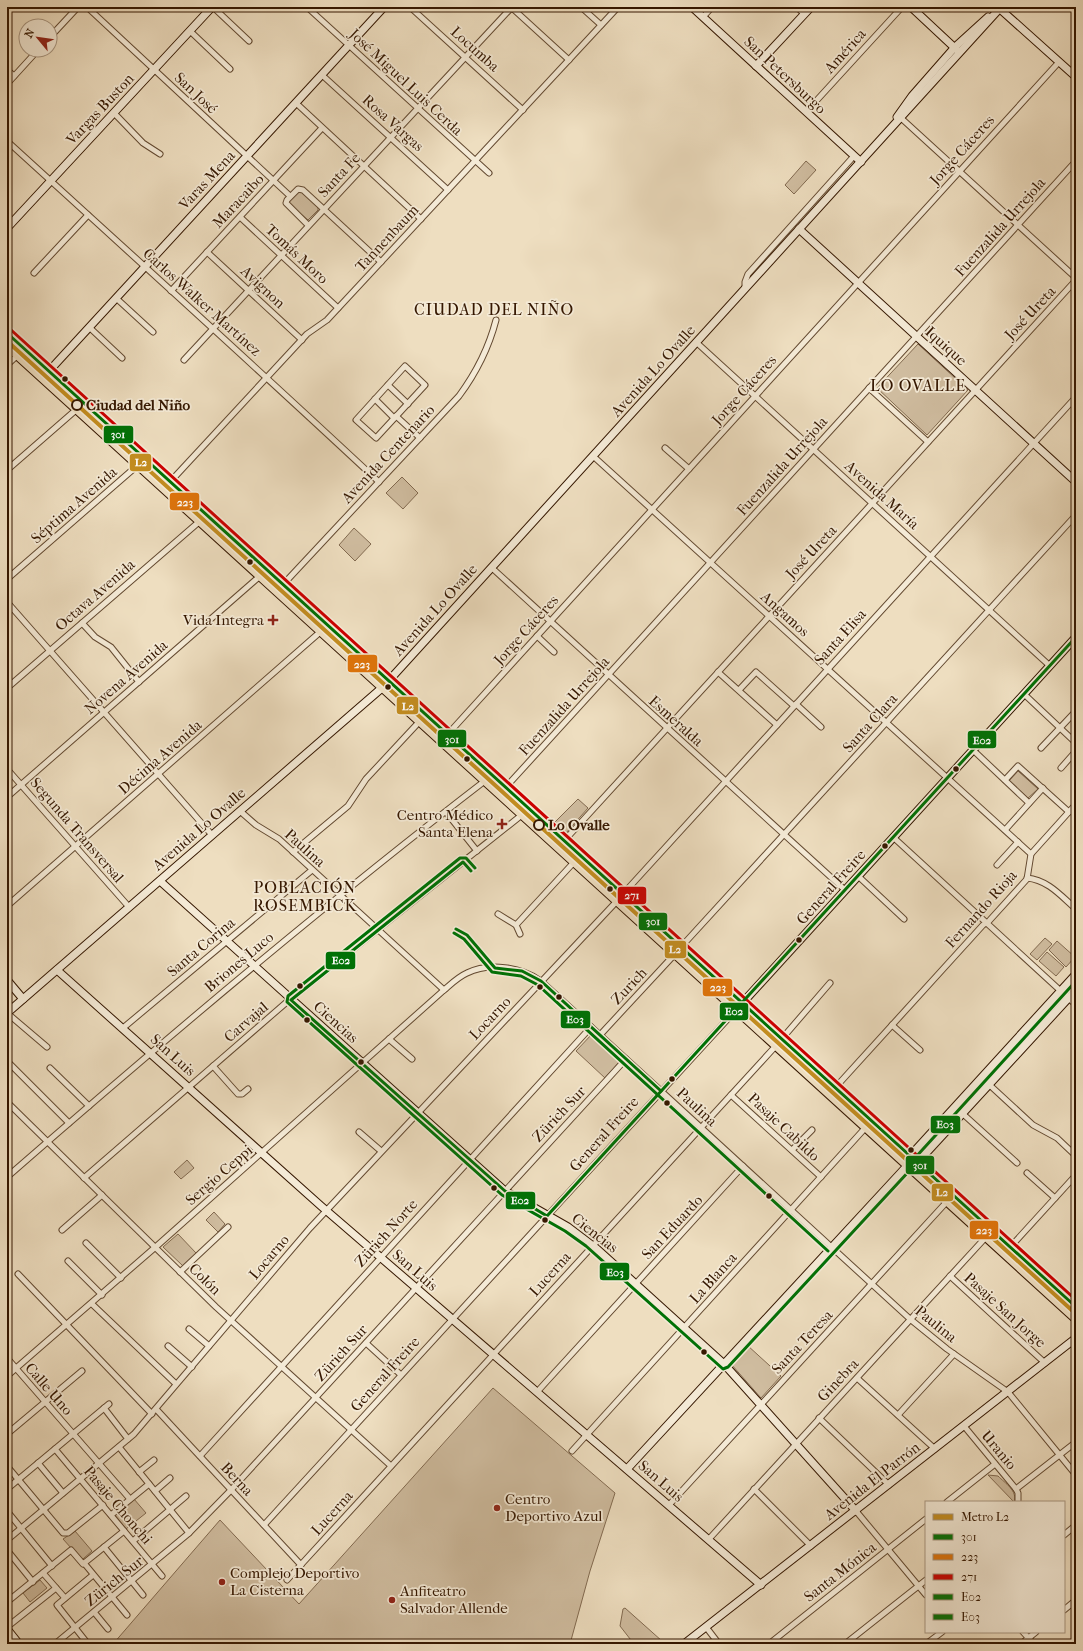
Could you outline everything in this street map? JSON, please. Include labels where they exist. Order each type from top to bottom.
[{"type":"main road","points":[[7,333],[327,626],[448,734],[523,814],[574,862],[1076,1319]]},
{"type":"main road","points":[[7,346],[420,721],[488,777],[506,787],[1076,1307]]},
{"type":"main road","points":[[35,372],[44,373],[49,371]]},
{"type":"main road","points":[[138,465],[150,463]]},
{"type":"main road","points":[[436,735],[441,736],[448,734]]},
{"type":"main road","points":[[619,903],[623,894]]},
{"type":"street","points":[[58,28],[78,7]]},
{"type":"street","name":"San José","points":[[87,7],[290,196]]},
{"type":"street","points":[[212,7],[249,41]]},
{"type":"street","name":"Vargas Buston","points":[[7,228],[212,7]]},
{"type":"street","name":"José Miguel Luis Cerda","points":[[307,7],[488,173]]},
{"type":"street","name":"Varas Mena","points":[[49,371],[384,7]]},
{"type":"street","name":"Locumba","points":[[410,7],[523,110]]},
{"type":"street","points":[[511,7],[569,60]]},
{"type":"street","name":"Santa Fe","points":[[184,360],[511,7]]},
{"type":"street","points":[[581,7],[602,25]]},
{"type":"street","name":"Tannenbaum","points":[[170,482],[302,340],[338,308],[618,7]]},
{"type":"street","name":"San Petersburgo","points":[[692,7],[861,162]]},
{"type":"street","points":[[703,17],[712,7]]},
{"type":"street","points":[[754,65],[802,10],[811,7]]},
{"type":"street","name":"América","points":[[806,112],[902,7]]},
{"type":"street","points":[[911,7],[958,50]]},
{"type":"street","points":[[1001,8],[1076,77]]},
{"type":"street","name":"Avenida Lo Ovalle","points":[[890,130],[912,96],[1001,8]]},
{"type":"street","points":[[190,31],[230,69]]},
{"type":"street","name":"Avenida Lo Ovalle","points":[[7,1013],[383,687],[890,130],[958,50]]},
{"type":"street","points":[[7,84],[31,58]]},
{"type":"street","name":"Jorge Cáceres","points":[[448,734],[1059,62]]},
{"type":"street","points":[[7,70],[14,76]]},
{"type":"street","name":"Rosa Vargas","points":[[322,75],[448,190]]},
{"type":"street","points":[[296,103],[421,219]]},
{"type":"street","points":[[114,113],[143,143],[160,154]]},
{"type":"street","points":[[900,118],[1076,279]]},
{"type":"street","name":"Maracaibo","points":[[171,291],[322,128]]},
{"type":"street","name":"Carlos Walker Martínez","points":[[7,141],[171,291],[214,328],[379,482]]},
{"type":"street","name":"Avenida Lo Ovalle","points":[[745,289],[744,282],[748,274],[854,156]]},
{"type":"street","name":"Fuenzalida Urrejola","points":[[506,787],[1076,162]]},
{"type":"street","points":[[308,225],[286,205],[286,201],[298,189],[302,189],[381,262]]},
{"type":"street","points":[[34,273],[88,215]]},
{"type":"street","name":"Tomás Moro","points":[[240,217],[338,308]]},
{"type":"street","name":"Iquique","points":[[799,229],[1076,482]]},
{"type":"street","name":"Avignon","points":[[207,252],[302,340]]},
{"type":"street","name":"José Ureta","points":[[564,840],[1076,279]]},
{"type":"street","points":[[116,298],[153,332]]},
{"type":"street","name":"Avenida Centenario","points":[[277,591],[420,438],[468,384],[487,347],[496,320]]},
{"type":"street","points":[[89,327],[122,358]]},
{"type":"street","name":"Avenida María","points":[[696,342],[1050,666]]},
{"type":"street","points":[[7,365],[18,356]]},
{"type":"street","points":[[405,366],[425,385],[376,438],[356,420],[388,385],[405,366]]},
{"type":"street","points":[[388,385],[408,404]]},
{"type":"street","points":[[869,388],[928,442]]},
{"type":"street","name":"Santa Elisa","points":[[623,894],[1076,397]]},
{"type":"street","points":[[375,399],[420,438]]},
{"type":"street","points":[[7,470],[76,409]]},
{"type":"street","points":[[665,448],[689,469]]},
{"type":"street","name":"Angamos","points":[[593,456],[1031,854]]},
{"type":"street","name":"Séptima Avenida","points":[[7,579],[138,465]]},
{"type":"street","name":"Santa Clara","points":[[681,947],[1076,515]]},
{"type":"street","name":"Octava Avenida","points":[[7,688],[200,521]]},
{"type":"street","name":"Esmeralda","points":[[492,568],[845,890]]},
{"type":"street","name":"Novena Avenida","points":[[7,797],[260,576]]},
{"type":"street","points":[[7,602],[212,836]]},
{"type":"street","points":[[82,623],[95,637],[110,647],[139,682]]},
{"type":"street","name":"Décima Avenida","points":[[7,906],[327,626]]},
{"type":"street","points":[[537,636],[554,652]]},
{"type":"street","name":"General Freire","points":[[264,1525],[1075,639]]},
{"type":"street","points":[[718,672],[777,725]]},
{"type":"street","points":[[739,690],[756,672],[821,727]]},
{"type":"street","points":[[1024,694],[1076,743]]},
{"type":"street","points":[[1041,748],[1076,711]]},
{"type":"street","points":[[293,852],[348,806],[366,779],[420,721]]},
{"type":"street","points":[[973,750],[1029,802]]},
{"type":"street","points":[[1061,768],[1076,751]]},
{"type":"street","points":[[1005,780],[1018,766],[1069,812]]},
{"type":"street","name":"Segunda Transversal","points":[[7,769],[74,847],[129,907]]},
{"type":"street","name":"Briones Luco","points":[[7,1177],[150,1052],[253,966],[488,777]]},
{"type":"street","points":[[1005,830],[1043,788]]},
{"type":"street","points":[[1031,854],[1076,804]]},
{"type":"street","name":"Paulina","points":[[240,811],[256,825],[279,839],[444,990],[466,974],[490,968],[522,971],[541,981],[910,1319],[954,1354],[1008,1392],[1076,1475]]},
{"type":"street","points":[[446,812],[477,852]]},
{"type":"street","name":"Carvajal","points":[[84,1178],[189,1086],[291,1000],[523,814]]},
{"type":"street","points":[[893,837],[1076,1005]]},
{"type":"street","points":[[997,865],[1018,842]]},
{"type":"street","name":"Fernando Rioja","points":[[829,1094],[1027,878],[1031,854]]},
{"type":"street","points":[[516,925],[580,855]]},
{"type":"street","name":"Santa Corina","points":[[123,1028],[312,870]]},
{"type":"street","points":[[858,876],[904,919]]},
{"type":"street","points":[[1027,878],[1045,883],[1076,910]]},
{"type":"street","name":"Ciencias","points":[[160,881],[226,942],[505,1191],[568,1227],[593,1245],[724,1364],[856,1511],[925,1594]]},
{"type":"street","name":"Locarno","points":[[7,1540],[128,1439],[152,1414],[176,1384],[326,1210],[541,981],[619,903]]},
{"type":"street","points":[[498,914],[516,925],[520,934]]},
{"type":"street","name":"Zurich","points":[[600,1035],[675,954]]},
{"type":"street","name":"San Luis","points":[[57,970],[189,1086],[326,1210],[762,1585]]},
{"type":"street","points":[[627,1469],[907,1166],[910,1156],[1076,974]]},
{"type":"street","points":[[7,980],[23,999]]},
{"type":"street","name":"Lucerna","points":[[286,1580],[776,1046],[830,983]]},
{"type":"street","name":"Sergio Ceppi","points":[[7,1376],[156,1248],[444,990]]},
{"type":"street","points":[[907,1166],[917,1163],[1076,990]]},
{"type":"street","points":[[7,1013],[47,1047]]},
{"type":"street","points":[[892,1024],[920,1050]]},
{"type":"street","name":"Zürich Norte","points":[[200,1456],[591,1027]]},
{"type":"street","points":[[389,1039],[412,1059]]},
{"type":"street","points":[[1008,1049],[1016,1056]]},
{"type":"street","name":"Zürich Sur","points":[[55,1644],[132,1582],[189,1533],[231,1490],[626,1059]]},
{"type":"street","points":[[7,1061],[69,1123]]},
{"type":"street","points":[[213,1066],[238,1094],[242,1094],[248,1089]]},
{"type":"street","points":[[50,1068],[89,1106]]},
{"type":"street","points":[[982,1078],[1033,1125],[1057,1138],[1076,1156]]},
{"type":"street","name":"Pasaje Cabildo","points":[[731,1095],[821,1177]]},
{"type":"street","name":"Colón","points":[[7,1102],[180,1272],[391,1466]]},
{"type":"street","points":[[963,1114],[1016,1163]]},
{"type":"street","name":"La Blanca","points":[[572,1451],[872,1122]]},
{"type":"street","points":[[792,1150],[812,1130]]},
{"type":"street","points":[[359,1132],[381,1151]]},
{"type":"street","name":"San Eduardo","points":[[537,1392],[743,1166]]},
{"type":"street","points":[[1027,1173],[1055,1198]]},
{"type":"street","points":[[1004,1254],[1076,1175]]},
{"type":"street","points":[[62,1230],[102,1195]]},
{"type":"street","name":"Santa Teresa","points":[[669,1505],[953,1195]]},
{"type":"street","points":[[180,1272],[228,1227]]},
{"type":"street","name":"Ginebra","points":[[709,1539],[986,1237]]},
{"type":"street","points":[[86,1243],[121,1278]]},
{"type":"street","points":[[68,1261],[102,1295]]},
{"type":"street","points":[[18,1274],[66,1326],[152,1414]]},
{"type":"street","name":"Pasaje San Jorge","points":[[950,1276],[1045,1363]]},
{"type":"street","points":[[92,1304],[176,1384]]},
{"type":"street","points":[[189,1329],[210,1346]]},
{"type":"street","name":"Avenida El Parrón","points":[[684,1644],[762,1585],[1076,1338]]},
{"type":"street","points":[[366,1343],[401,1375]]},
{"type":"street","points":[[168,1346],[192,1367]]},
{"type":"street","points":[[898,1415],[954,1354]]},
{"type":"street","name":"Calle Uno","points":[[7,1358],[130,1499]]},
{"type":"street","points":[[7,1434],[82,1372]]},
{"type":"street","points":[[857,1378],[935,1449]]},
{"type":"street","points":[[7,1489],[109,1404]]},
{"type":"street","points":[[104,1408],[128,1439]]},
{"type":"street","name":"Berna","points":[[156,1408],[301,1565]]},
{"type":"street","points":[[819,1418],[889,1485]]},
{"type":"street","name":"Uranio","points":[[964,1426],[1016,1489]]},
{"type":"street","points":[[1018,1501],[1018,1493],[1016,1489],[1076,1442]]},
{"type":"street","points":[[119,1447],[189,1533]]},
{"type":"street","name":"Pasaje Chonchi","points":[[55,1449],[162,1576]]},
{"type":"street","points":[[139,1472],[154,1460]]},
{"type":"street","points":[[38,1463],[63,1493]]},
{"type":"street","points":[[948,1501],[995,1464]]},
{"type":"street","points":[[7,1466],[63,1533],[68,1533],[103,1506]]},
{"type":"street","points":[[154,1491],[170,1478]]},
{"type":"street","points":[[111,1515],[149,1484]]},
{"type":"street","points":[[754,1490],[811,1546]]},
{"type":"street","points":[[133,1542],[186,1496]]},
{"type":"street","points":[[7,1511],[52,1566]]},
{"type":"street","name":"Santa Mónica","points":[[769,1644],[925,1520]]},
{"type":"street","points":[[1065,1534],[1076,1525]]},
{"type":"street","points":[[84,1564],[124,1531]]},
{"type":"street","points":[[104,1547],[143,1595]]},
{"type":"street","points":[[7,1550],[33,1582]]},
{"type":"street","points":[[7,1602],[71,1550],[94,1574],[127,1615]]},
{"type":"street","points":[[43,1573],[65,1598]]},
{"type":"street","points":[[88,1644],[57,1605],[94,1574]]},
{"type":"street","points":[[845,1644],[925,1581]]},
{"type":"street","points":[[20,1644],[7,1628],[56,1588]]},
{"type":"street","points":[[1065,1609],[1076,1600]]},
{"type":"street","points":[[94,1612],[108,1629]]},
{"type":"street","points":[[706,1628],[719,1644]]},
{"type":"street","points":[[926,1644],[941,1633]]},
{"type":"street","points":[[1023,1633],[1034,1644]]},
{"type":"street","points":[[1021,1644],[1035,1633]]},
{"type":"shaded area","points":[[806,161],[816,170],[794,194],[785,185]]},
{"type":"shaded area","points":[[299,192],[303,192],[318,208],[318,210],[308,220],[289,204],[290,200]]},
{"type":"shaded area","points":[[918,344],[968,390],[927,435],[877,388]]},
{"type":"shaded area","points":[[402,477],[418,493],[403,509],[386,493]]},
{"type":"shaded area","points":[[354,528],[371,544],[355,561],[339,545]]},
{"type":"shaded area","points":[[1018,771],[1038,789],[1028,798],[1009,781]]},
{"type":"shaded area","points":[[578,799],[588,808],[566,833],[554,823]]},
{"type":"shaded area","points":[[1045,938],[1052,944],[1037,960],[1030,954]]},
{"type":"shaded area","points":[[1057,941],[1075,957],[1066,967],[1049,950]]},
{"type":"shaded area","points":[[1047,952],[1064,967],[1056,976],[1039,961]]},
{"type":"shaded area","points":[[1076,978],[1076,988],[918,1160],[914,1156]]},
{"type":"shaded area","points":[[593,1033],[622,1059],[605,1078],[576,1051]]},
{"type":"shaded area","points":[[187,1160],[194,1168],[181,1179],[174,1172]]},
{"type":"shaded area","points":[[214,1212],[225,1224],[218,1232],[206,1220]]},
{"type":"shaded area","points":[[178,1234],[196,1253],[183,1266],[163,1247]]},
{"type":"shaded area","points":[[747,1345],[781,1376],[761,1398],[731,1364]]},
{"type":"shaded area","name":"Centro Deportivo Azul","points":[[493,1388],[615,1493],[590,1571],[570,1644],[113,1644],[220,1520],[299,1604]]},
{"type":"shaded area","points":[[988,1475],[998,1476],[1007,1484],[1013,1491],[1015,1498],[1013,1501]]},
{"type":"shaded area","points":[[134,1499],[146,1513],[126,1529],[115,1515]]},
{"type":"shaded area","points":[[75,1531],[92,1551],[83,1559],[80,1558],[63,1539]]},
{"type":"shaded area","points":[[40,1580],[47,1588],[30,1602],[23,1593]]},
{"type":"shaded area","points":[[625,1608],[662,1641],[658,1644],[634,1644],[620,1626],[623,1609]]},
{"type":"metro line","name":"L2","points":[[7,341],[1076,1314]]},
{"type":"transit line","name":"271","points":[[10,329],[1076,1300]]},
{"type":"transit line","name":"301","points":[[7,333],[1076,1307]]},
{"type":"transit line","name":"223","points":[[7,340],[1073,1311]]},
{"type":"transit line","name":"E02","points":[[471,871],[463,862],[291,1000],[505,1191],[547,1216],[1076,637]]},
{"type":"transit line","name":"E03","points":[[475,868],[466,858],[460,858],[288,996],[287,1002],[502,1195],[565,1231],[586,1246],[723,1369],[728,1367],[911,1169],[914,1159],[1076,981]]},
{"type":"transit line","name":"E02","points":[[456,929],[467,935],[495,968],[522,971],[541,981],[661,1091]]},
{"type":"transit line","name":"E03","points":[[454,933],[464,939],[492,972],[521,976],[538,985],[828,1251]]},
{"type":"place","name":"Ciudad del Niño","points":[[77,405]]},
{"type":"place","name":"Vida Integra","points":[[273,620]]},
{"type":"place","name":"Centro Médico Santa Elena","points":[[502,824]]},
{"type":"place","name":"Lo Ovalle","points":[[539,825]]},
{"type":"place","name":"Centro Deportivo Azul","points":[[497,1508]]},
{"type":"place","name":"Complejo Deportivo La Cisterna","points":[[222,1582]]},
{"type":"place","name":"Anfiteatro Salvador Allende","points":[[392,1600]]},
{"type":"district","name":"CIUDAD DEL NIÑO","points":[[494,309]]},
{"type":"district","name":"LO OVALLE","points":[[918,385]]},
{"type":"district","name":"POBLACIÓN ROSEMBICK","points":[[305,896]]}]
